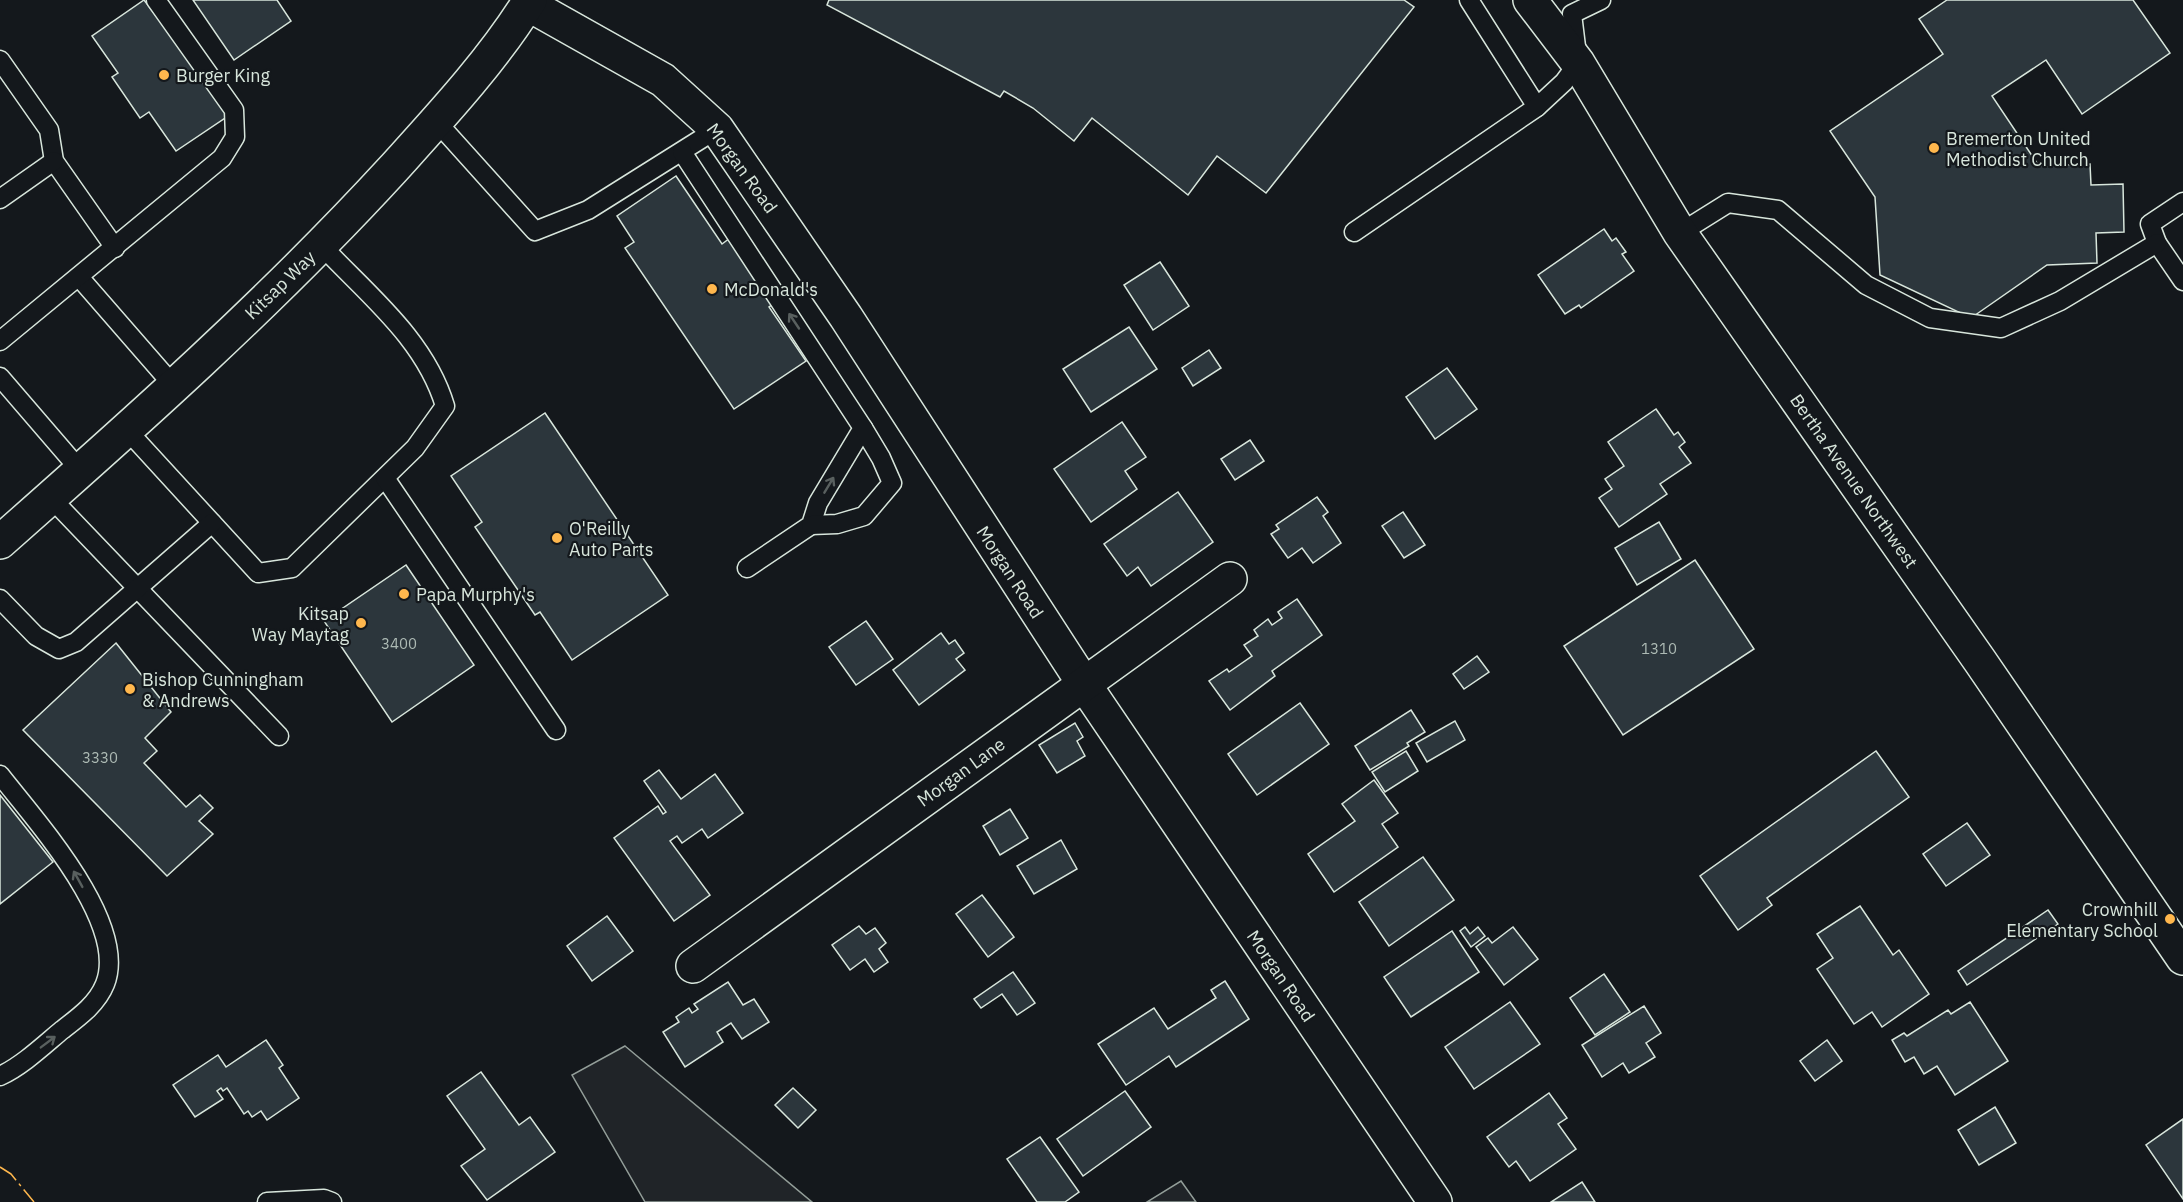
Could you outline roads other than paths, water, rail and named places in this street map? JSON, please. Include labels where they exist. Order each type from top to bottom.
[{"type":"street","name":"Bertha Avenue Northwest","points":[[1530,0],[1578,63],[1680,233],[1974,652],[2183,958]]},
{"type":"street","name":"Kitsap Way","points":[[3,535],[50,497],[126,429],[322,246],[436,121],[529,2]]},
{"type":"street","name":"Morgan Road","points":[[529,2],[663,80],[717,129],[846,317],[1083,684],[1435,1202]]},
{"type":"street","name":"Morgan Lane","points":[[693,966],[1230,579]]},
{"type":"lane","points":[[0,341],[116,248],[222,158],[235,137],[234,110],[156,0]]},
{"type":"lane","points":[[1469,0],[1537,107]]},
{"type":"lane","points":[[1354,232],[1537,107],[1564,82],[1578,63],[1572,14],[1601,0]]},
{"type":"lane","points":[[0,60],[49,130],[54,161],[116,248]]},
{"type":"lane","points":[[436,121],[535,231],[588,210],[717,129]]},
{"type":"lane","points":[[682,152],[863,428],[881,458],[892,483],[864,516],[837,524],[811,525],[747,568]]},
{"type":"lane","points":[[0,199],[54,161]]},
{"type":"lane","points":[[2183,202],[2150,224],[2157,243],[2183,281]]},
{"type":"lane","points":[[1680,233],[1728,203],[1778,210],[1866,285],[1930,318],[2001,328],[2060,302],[2157,243]]},
{"type":"lane","points":[[126,429],[258,573],[291,568],[415,448],[445,406],[438,383],[410,337],[322,246]]},
{"type":"lane","points":[[79,277],[173,385]]},
{"type":"lane","points":[[0,377],[80,470]]},
{"type":"lane","points":[[811,525],[818,503],[863,428]]},
{"type":"lane","points":[[385,478],[556,730]]},
{"type":"lane","points":[[50,497],[279,736]]},
{"type":"lane","points":[[0,599],[36,636],[59,649],[76,642],[212,523]]},
{"type":"lane","points":[[0,775],[68,861],[100,917],[108,962],[106,983],[93,1005],[50,1041],[0,1076]]},
{"type":"lane","points":[[267,1202],[324,1199],[332,1202]]},
{"type":"place","name":"Burger King","points":[[164,75]]},
{"type":"place","name":"Bremerton United Methodist Church","points":[[1934,148]]},
{"type":"place","name":"McDonald's","points":[[712,289]]},
{"type":"place","name":"O'Reilly Auto Parts","points":[[557,538]]},
{"type":"place","name":"Papa Murphy's","points":[[404,594]]},
{"type":"place","name":"Kitsap Way Maytag","points":[[361,623]]},
{"type":"place","name":"Bishop Cunningham & Andrews","points":[[130,689]]},
{"type":"place","name":"Crownhill Elementary School","points":[[2170,919]]}]
